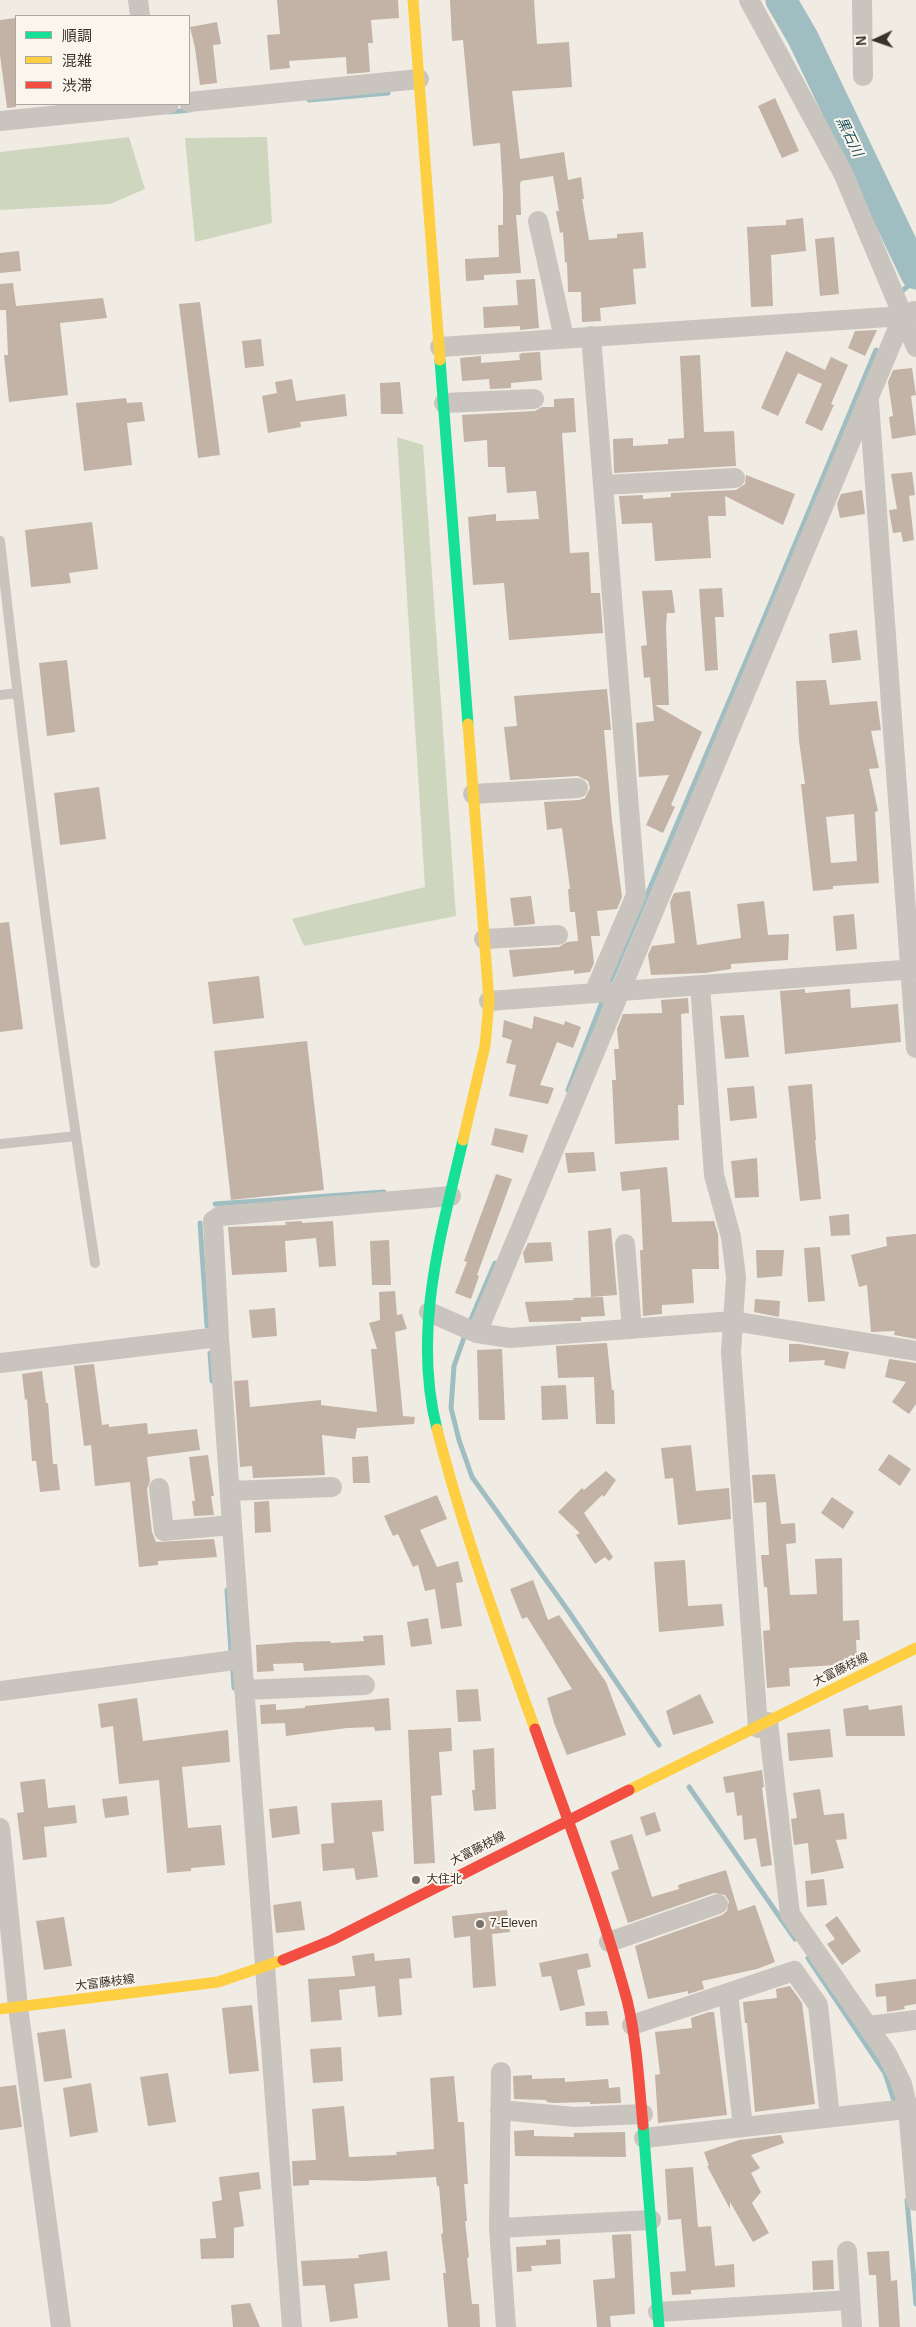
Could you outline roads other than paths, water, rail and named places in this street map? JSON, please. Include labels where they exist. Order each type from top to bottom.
[{"type":"street","points":[[138,0],[140,15]]},
{"type":"street","points":[[413,0],[489,1001],[485,1046],[436,1262],[429,1312],[426,1364],[431,1406],[438,1437],[499,1630],[610,1942],[632,2026],[643,2114],[658,2320],[850,2300]]},
{"type":"street","points":[[750,0],[843,173],[910,313],[916,347]]},
{"type":"street","points":[[862,0],[863,76]]},
{"type":"street","points":[[190,102],[419,79]]},
{"type":"street","points":[[0,121],[148,105]]},
{"type":"street","points":[[538,221],[564,338]]},
{"type":"street","points":[[440,347],[910,313]]},
{"type":"street","points":[[471,1330],[608,992],[868,398],[910,313]]},
{"type":"street","points":[[591,336],[636,896],[608,992]]},
{"type":"street","points":[[868,398],[908,841],[916,1048]]},
{"type":"street","points":[[444,403],[534,399]]},
{"type":"street","points":[[603,485],[735,478]]},
{"type":"street","points":[[473,794],[578,788]]},
{"type":"street","points":[[484,939],[558,935]]},
{"type":"street","points":[[489,1001],[913,969]]},
{"type":"street","points":[[700,985],[714,1175],[730,1237],[736,1277],[731,1352],[763,1725],[790,1914],[887,2054],[902,2084],[916,2201]]},
{"type":"street","points":[[292,2327],[232,1525],[213,1221],[220,1216],[450,1196]]},
{"type":"street","points":[[625,1244],[632,1329]]},
{"type":"street","points":[[429,1312],[471,1330],[510,1338],[733,1321],[916,1351]]},
{"type":"street","points":[[0,1363],[219,1337]]},
{"type":"street","points":[[230,1491],[332,1487]]},
{"type":"street","points":[[160,1488],[164,1531],[232,1525]]},
{"type":"street","name":"大富藤枝線","points":[[9,2008],[184,1988],[218,1982],[265,1968],[332,1940],[567,1820],[916,1648]]},
{"type":"street","points":[[0,1691],[242,1659]]},
{"type":"street","points":[[244,1690],[365,1684]]},
{"type":"street","points":[[0,1828],[9,2008],[61,2327]]},
{"type":"street","points":[[610,1942],[718,1904]]},
{"type":"street","points":[[632,2026],[794,1971],[818,2005],[830,2117]]},
{"type":"street","points":[[728,1993],[743,2127]]},
{"type":"street","points":[[868,2026],[916,2020]]},
{"type":"street","points":[[501,2072],[499,2228],[506,2327]]},
{"type":"street","points":[[644,2138],[904,2109]]},
{"type":"street","points":[[500,2110],[574,2117],[643,2114]]},
{"type":"street","points":[[499,2228],[651,2220]]},
{"type":"street","points":[[847,2250],[852,2327]]},
{"type":"lane","points":[[0,541],[17,693],[76,1136],[95,1263]]},
{"type":"lane","points":[[0,695],[17,693]]},
{"type":"lane","points":[[0,1144],[76,1136]]},
{"type":"waterway","name":"黒石川","points":[[781,0],[803,38],[916,274]]},
{"type":"waterway","points":[[309,100],[388,93]]},
{"type":"waterway","points":[[169,112],[190,110]]},
{"type":"waterway","points":[[901,292],[908,286],[910,258]]},
{"type":"waterway","points":[[608,987],[876,350]]},
{"type":"waterway","points":[[568,1090],[604,997]]},
{"type":"waterway","points":[[215,1204],[384,1192]]},
{"type":"waterway","points":[[200,1223],[207,1326]]},
{"type":"waterway","points":[[469,1324],[495,1263]]},
{"type":"waterway","points":[[466,1332],[454,1366],[451,1408],[459,1440],[472,1477],[569,1612],[659,1745]]},
{"type":"waterway","points":[[210,1353],[212,1381]]},
{"type":"waterway","points":[[227,1590],[231,1652]]},
{"type":"waterway","points":[[233,1671],[234,1688]]},
{"type":"waterway","points":[[689,1787],[795,1939]]},
{"type":"waterway","points":[[808,1958],[885,2073],[896,2107]]},
{"type":"waterway","points":[[907,2200],[916,2304]]},
{"type":"place","name":"大住北","points":[[416,1880]]},
{"type":"place","name":"7-Eleven","points":[[480,1924]]}]
